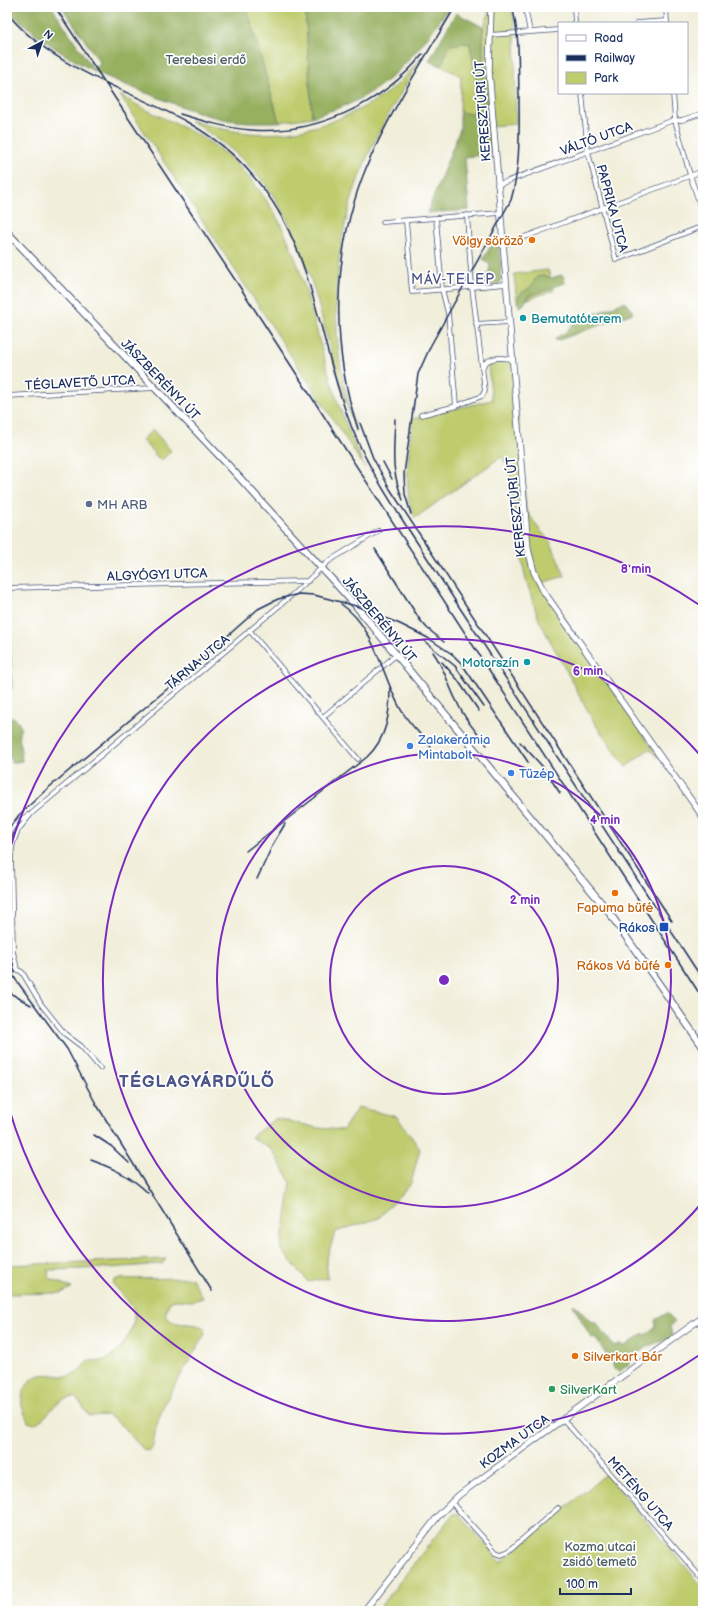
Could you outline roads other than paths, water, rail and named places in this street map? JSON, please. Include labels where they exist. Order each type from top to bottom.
[{"type":"main road","name":"KERESZTÚRI ÚT","points":[[491,7],[489,71],[528,549],[534,572],[544,592],[703,817]]},
{"type":"main road","name":"JÁSZBERÉNYI ÚT","points":[[7,232],[234,471],[322,568],[608,911],[703,1047]]},
{"type":"main road","name":"KOZMA UTCA","points":[[364,1611],[436,1518],[451,1502],[703,1317]]},
{"type":"street","points":[[525,7],[530,32]]},
{"type":"street","points":[[574,7],[575,22]]},
{"type":"street","points":[[666,7],[667,22]]},
{"type":"street","points":[[489,36],[558,30]]},
{"type":"street","name":"PAPRIKA UTCA","points":[[582,94],[588,152],[601,207],[616,260],[703,226]]},
{"type":"street","points":[[673,94],[676,120],[690,176],[703,214]]},
{"type":"street","name":"VÁLTÓ UTCA","points":[[498,185],[676,120],[682,120],[703,113]]},
{"type":"street","points":[[503,245],[601,207],[703,171]]},
{"type":"street","points":[[383,222],[500,213]]},
{"type":"street","points":[[421,415],[456,406],[482,396],[485,391],[472,287],[467,215]]},
{"type":"street","points":[[436,218],[442,289],[448,314],[456,406]]},
{"type":"street","points":[[406,221],[412,292],[506,284]]},
{"type":"street","points":[[476,324],[509,322]]},
{"type":"street","points":[[483,373],[484,364],[488,359],[513,359]]},
{"type":"street","name":"TÉGLAVETŐ UTCA","points":[[7,396],[154,388]]},
{"type":"street","name":"TÁRNA UTCA","points":[[32,813],[322,568],[378,531]]},
{"type":"street","name":"ALGYÓGYI UTCA","points":[[7,588],[308,581]]},
{"type":"street","points":[[249,630],[358,759]]},
{"type":"street","points":[[323,717],[396,655]]},
{"type":"street","points":[[11,855],[7,841],[11,828],[20,820],[32,813]]},
{"type":"street","points":[[32,813],[18,830],[13,843],[11,855],[12,941],[14,958],[17,969],[24,975],[41,1004],[65,1034],[81,1046],[100,1068]]},
{"type":"street","points":[[7,968],[17,969]]},
{"type":"street","name":"METÉNG UTCA","points":[[563,1419],[703,1580]]},
{"type":"street","points":[[451,1502],[496,1552],[501,1554],[509,1551],[558,1508]]},
{"type":"railway","points":[[55,7],[251,304],[703,999]]},
{"type":"railway","points":[[358,429],[348,395],[342,360],[339,324],[339,288],[343,252],[350,217],[360,183],[374,150],[392,114],[455,7]]},
{"type":"railway","points":[[411,514],[405,494],[404,474],[418,374],[431,345],[511,200],[514,187],[519,147],[519,93],[517,39],[515,18],[512,7]]},
{"type":"railway","points":[[7,13],[25,32],[46,49],[68,63],[91,76],[164,110],[214,139],[246,168],[273,202],[301,259],[346,412],[358,442],[372,470],[405,524],[703,980]]},
{"type":"railway","points":[[180,114],[215,124],[251,130],[275,130],[300,127],[346,113],[368,101],[388,88],[407,72],[423,54]]},
{"type":"railway","points":[[395,419],[394,469],[403,500]]},
{"type":"railway","points":[[360,423],[373,458],[390,489],[672,921]]},
{"type":"railway","points":[[383,462],[392,479]]},
{"type":"railway","points":[[375,549],[420,620],[444,642]]},
{"type":"railway","points":[[7,831],[19,815],[47,789],[172,685],[258,609],[278,599],[299,594],[314,595],[356,606],[400,624],[428,638],[452,654],[462,664],[528,762]]},
{"type":"railway","points":[[341,604],[353,614],[370,638],[393,695],[400,708],[410,723],[431,747]]},
{"type":"railway","points":[[424,641],[455,666],[484,707]]},
{"type":"railway","points":[[433,652],[463,714],[487,745]]},
{"type":"railway","points":[[442,662],[457,679],[479,711]]},
{"type":"railway","points":[[246,851],[374,750],[386,725],[390,687]]},
{"type":"railway","points":[[520,742],[542,766],[560,793]]},
{"type":"railway","points":[[7,856],[10,842],[19,822]]},
{"type":"railway","points":[[257,879],[274,842],[285,824]]},
{"type":"railway","points":[[7,907],[10,954],[15,973]]},
{"type":"railway","points":[[7,966],[67,1049],[95,1102],[212,1291]]},
{"type":"railway","points":[[10,993],[31,1005]]},
{"type":"railway","points":[[94,1135],[111,1146],[129,1163]]},
{"type":"railway","points":[[91,1160],[121,1173],[142,1187],[148,1193]]},
{"type":"place","name":"Völgy söröző","points":[[532,240]]},
{"type":"place","name":"Bemutatóterem","points":[[523,318]]},
{"type":"place","name":"MH ARB","points":[[89,504]]},
{"type":"place","name":"Motorszín","points":[[527,662]]},
{"type":"place","name":"Zalakerámia Mintabolt","points":[[410,746]]},
{"type":"place","name":"Tüzép","points":[[511,773]]},
{"type":"place","name":"Fapuma büfé","points":[[615,893]]},
{"type":"place","name":"Rákos","points":[[664,927]]},
{"type":"place","name":"Rákos Vá büfé","points":[[668,965]]},
{"type":"place","name":"Silverkart Bár","points":[[575,1356]]},
{"type":"place","name":"SilverKart","points":[[552,1389]]},
{"type":"district","name":"MÁV-TELEP","points":[[453,279]]},
{"type":"district","name":"TÉGLAGYÁRDŰLŐ","points":[[197,1081]]},
{"type":"park label","name":"Terebesi erdő","points":[[206,59]]},
{"type":"park label","name":"Kozma utcai zsidó temető","points":[[600,1554]]}]
